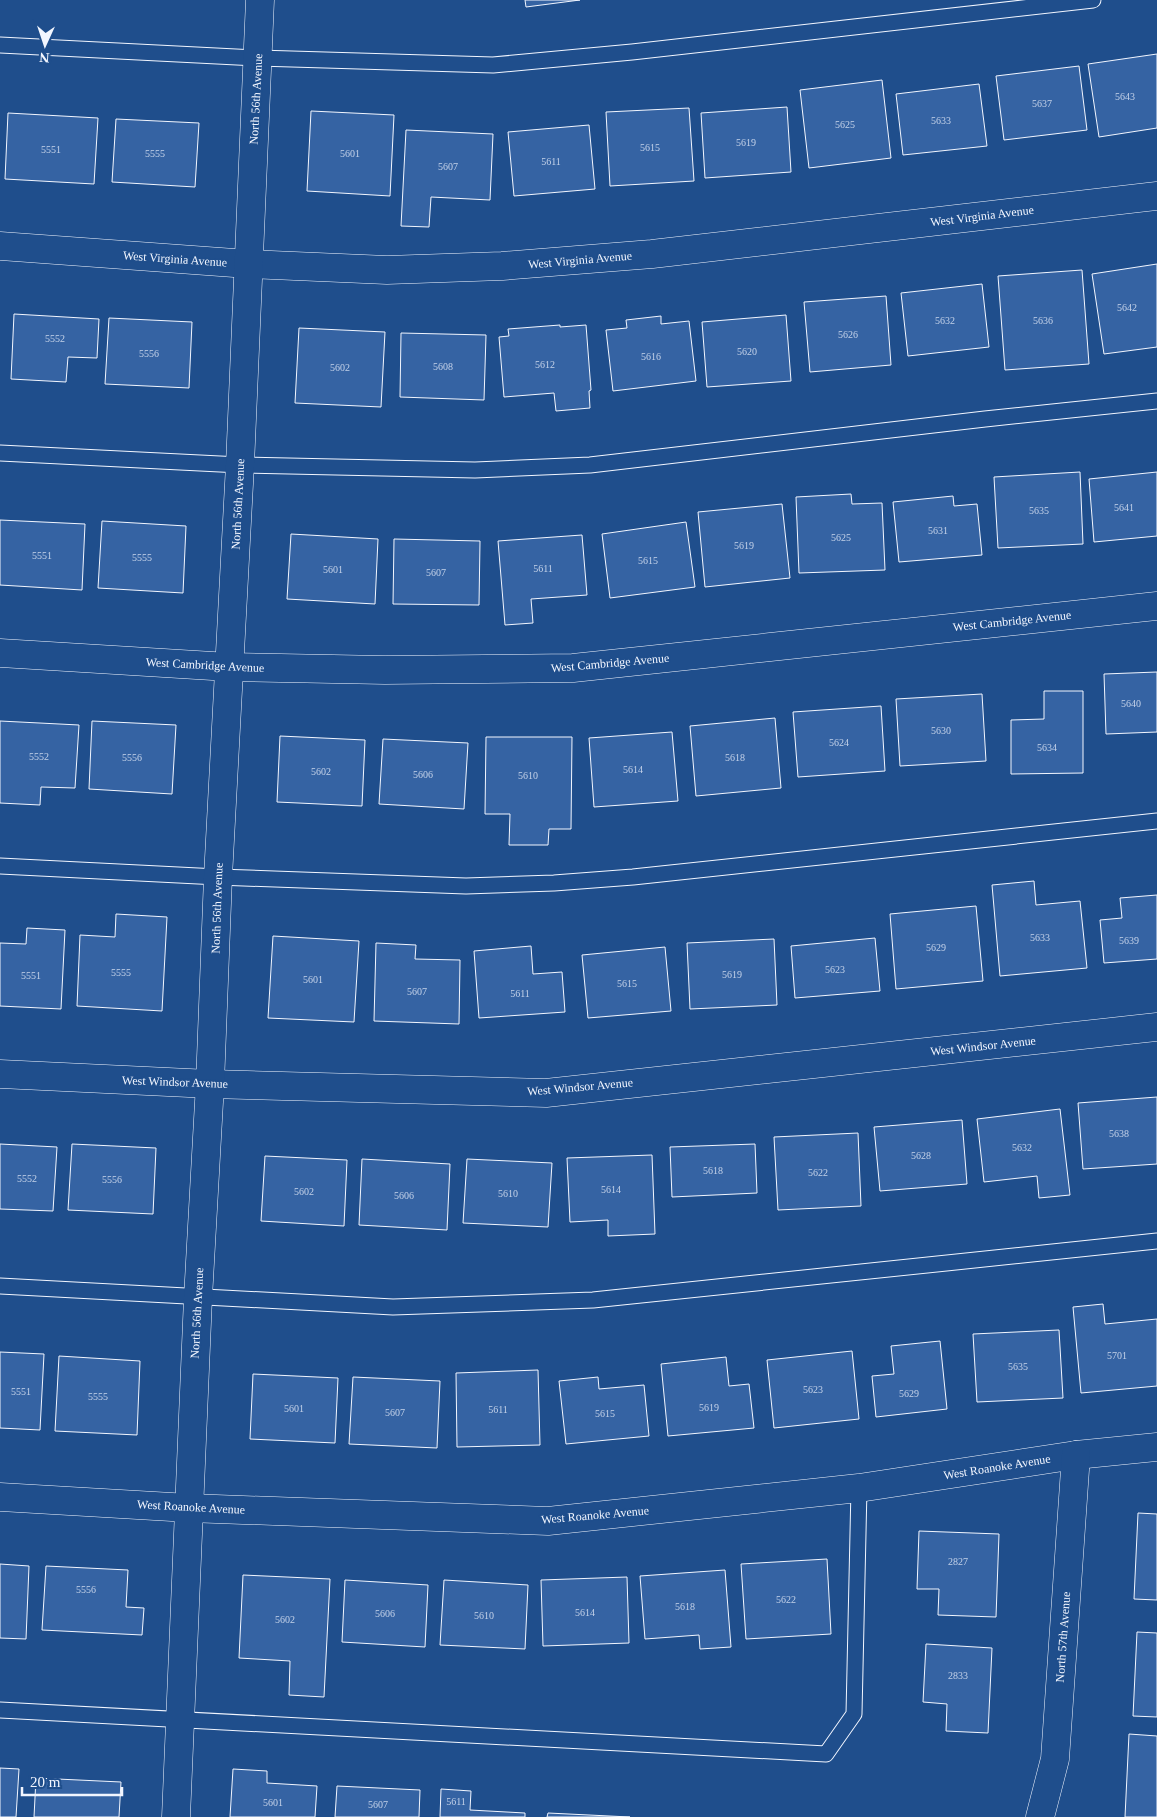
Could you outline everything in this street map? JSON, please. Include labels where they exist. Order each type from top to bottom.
[{"type":"street","name":"North 56th Avenue","points":[[176,1817],[198,1298],[240,465],[260,0]]},
{"type":"street","name":"West Virginia Avenue","points":[[0,246],[248,264],[387,270],[502,266],[652,254],[1157,196]]},
{"type":"street","name":"West Cambridge Avenue","points":[[0,653],[229,667],[385,670],[573,668],[1157,606]]},
{"type":"street","name":"West Windsor Avenue","points":[[0,1074],[210,1084],[546,1093],[1157,1027]]},
{"type":"street","name":"West Roanoke Avenue","points":[[0,1496],[189,1508],[548,1521],[859,1488],[1076,1455],[1157,1447]]},
{"type":"street","name":"North 57th Avenue","points":[[1040,1817],[1055,1759],[1076,1455]]},
{"type":"lane","points":[[0,45],[258,58],[493,65],[632,52],[1093,0]]},
{"type":"lane","points":[[0,453],[240,465],[475,470],[590,465],[984,419],[1157,401]]},
{"type":"lane","points":[[0,866],[218,877],[466,886],[554,883],[643,876],[1157,821]]},
{"type":"lane","points":[[0,1286],[393,1307],[593,1300],[1157,1241]]},
{"type":"lane","points":[[0,1710],[180,1718],[826,1754],[854,1714],[859,1488]]},
{"type":"building","points":[[525,0],[580,0],[526,7]]},
{"type":"building","points":[[1157,54],[1157,128],[1099,137],[1088,64]]},
{"type":"building","points":[[1079,66],[1087,130],[1004,140],[996,76]]},
{"type":"building","points":[[882,80],[891,158],[809,168],[800,90]]},
{"type":"building","points":[[979,84],[987,146],[903,155],[896,94]]},
{"type":"building","points":[[787,107],[791,172],[705,178],[701,113]]},
{"type":"building","points":[[689,108],[694,181],[610,186],[606,112]]},
{"type":"building","points":[[311,111],[394,115],[390,196],[307,191]]},
{"type":"building","points":[[8,113],[98,118],[94,184],[5,179]]},
{"type":"building","points":[[116,119],[199,123],[195,187],[112,182]]},
{"type":"building","points":[[589,125],[595,189],[514,196],[508,132]]},
{"type":"building","points":[[406,130],[493,134],[490,200],[431,197],[429,227],[401,226]]},
{"type":"building","points":[[1157,264],[1157,347],[1104,354],[1092,274]]},
{"type":"building","points":[[1082,270],[1089,364],[1005,370],[998,276]]},
{"type":"building","points":[[982,284],[989,347],[908,356],[901,293]]},
{"type":"building","points":[[886,296],[891,365],[810,372],[804,302]]},
{"type":"building","points":[[14,314],[99,319],[97,358],[68,357],[66,382],[11,379]]},
{"type":"building","points":[[786,315],[791,381],[707,387],[702,322]]},
{"type":"building","points":[[661,316],[661,324],[689,321],[696,381],[613,391],[606,330],[627,328],[626,320]]},
{"type":"building","points":[[109,318],[192,322],[189,388],[105,384]]},
{"type":"building","points":[[560,325],[560,327],[586,325],[591,390],[589,391],[590,408],[556,411],[554,393],[504,397],[499,337],[509,336],[508,329]]},
{"type":"building","points":[[299,328],[385,332],[381,407],[295,403]]},
{"type":"building","points":[[401,333],[486,335],[484,400],[400,397]]},
{"type":"building","points":[[1080,472],[1083,544],[998,548],[994,477]]},
{"type":"building","points":[[1157,472],[1157,536],[1094,542],[1089,479]]},
{"type":"building","points":[[851,494],[852,504],[882,503],[885,570],[799,573],[796,497]]},
{"type":"building","points":[[953,496],[954,506],[977,504],[982,555],[899,562],[893,502]]},
{"type":"building","points":[[782,504],[790,578],[705,587],[698,512]]},
{"type":"building","points":[[0,520],[85,524],[82,590],[0,585]]},
{"type":"building","points":[[102,521],[186,526],[183,593],[98,588]]},
{"type":"building","points":[[686,522],[695,587],[610,598],[602,534]]},
{"type":"building","points":[[291,534],[378,539],[375,604],[287,599]]},
{"type":"building","points":[[582,535],[587,595],[531,599],[533,623],[505,625],[498,541]]},
{"type":"building","points":[[394,539],[480,541],[479,605],[393,604]]},
{"type":"building","points":[[1157,672],[1157,732],[1106,734],[1104,674]]},
{"type":"building","points":[[1044,691],[1083,691],[1083,773],[1011,774],[1011,720],[1044,719]]},
{"type":"building","points":[[982,694],[986,761],[900,766],[896,699]]},
{"type":"building","points":[[881,706],[885,771],[798,777],[793,712]]},
{"type":"building","points":[[775,718],[781,788],[696,796],[690,726]]},
{"type":"building","points":[[0,721],[79,725],[75,788],[41,787],[40,805],[0,803]]},
{"type":"building","points":[[92,721],[176,725],[172,794],[89,789]]},
{"type":"building","points":[[672,732],[678,801],[594,807],[589,738]]},
{"type":"building","points":[[280,736],[365,740],[362,806],[277,802]]},
{"type":"building","points":[[486,737],[572,737],[571,829],[549,829],[548,845],[509,845],[510,814],[485,814]]},
{"type":"building","points":[[383,739],[468,743],[464,809],[379,804]]},
{"type":"building","points":[[1034,881],[1036,905],[1080,901],[1087,968],[1000,976],[992,885]]},
{"type":"building","points":[[1157,895],[1157,959],[1104,963],[1100,920],[1122,918],[1120,898]]},
{"type":"building","points":[[976,906],[983,981],[896,989],[890,914]]},
{"type":"building","points":[[116,914],[167,917],[162,1011],[77,1006],[80,935],[115,937]]},
{"type":"building","points":[[27,928],[65,930],[61,1009],[0,1006],[0,943],[26,944]]},
{"type":"building","points":[[273,936],[359,941],[354,1022],[268,1018]]},
{"type":"building","points":[[875,938],[880,991],[795,998],[791,946]]},
{"type":"building","points":[[774,939],[777,1005],[690,1009],[687,943]]},
{"type":"building","points":[[376,943],[416,945],[415,959],[460,960],[459,1024],[374,1021]]},
{"type":"building","points":[[531,946],[533,974],[562,972],[565,1012],[479,1018],[474,951]]},
{"type":"building","points":[[665,947],[671,1011],[588,1018],[582,955]]},
{"type":"building","points":[[1157,1097],[1157,1164],[1083,1169],[1078,1103]]},
{"type":"building","points":[[1060,1109],[1070,1195],[1039,1198],[1037,1176],[984,1182],[977,1119]]},
{"type":"building","points":[[962,1120],[967,1184],[880,1191],[874,1127]]},
{"type":"building","points":[[858,1133],[861,1206],[778,1210],[774,1137]]},
{"type":"building","points":[[0,1144],[57,1147],[53,1211],[0,1209]]},
{"type":"building","points":[[72,1144],[156,1148],[153,1214],[68,1210]]},
{"type":"building","points":[[755,1144],[757,1193],[672,1197],[670,1147]]},
{"type":"building","points":[[652,1155],[655,1234],[608,1236],[608,1220],[570,1222],[567,1158]]},
{"type":"building","points":[[265,1156],[347,1160],[344,1226],[261,1221]]},
{"type":"building","points":[[362,1159],[450,1164],[447,1230],[359,1225]]},
{"type":"building","points":[[467,1159],[552,1163],[548,1227],[463,1223]]},
{"type":"building","points":[[1103,1304],[1105,1324],[1157,1319],[1157,1386],[1081,1393],[1073,1307]]},
{"type":"building","points":[[1059,1330],[1063,1398],[977,1402],[973,1334]]},
{"type":"building","points":[[940,1341],[947,1409],[876,1417],[872,1376],[894,1374],[891,1346]]},
{"type":"building","points":[[852,1351],[859,1419],[774,1428],[767,1360]]},
{"type":"building","points":[[0,1352],[44,1354],[40,1430],[0,1428]]},
{"type":"building","points":[[59,1356],[140,1361],[137,1435],[55,1431]]},
{"type":"building","points":[[726,1357],[729,1386],[749,1384],[754,1428],[668,1436],[661,1364]]},
{"type":"building","points":[[538,1370],[540,1445],[457,1447],[456,1373]]},
{"type":"building","points":[[253,1374],[338,1378],[335,1443],[250,1439]]},
{"type":"building","points":[[353,1377],[440,1381],[437,1448],[349,1444]]},
{"type":"building","points":[[598,1377],[599,1389],[644,1385],[649,1436],[566,1444],[559,1381]]},
{"type":"building","points":[[1138,1513],[1157,1514],[1157,1600],[1134,1599]]},
{"type":"building","points":[[919,1531],[999,1534],[996,1617],[938,1615],[939,1589],[917,1589]]},
{"type":"building","points":[[827,1559],[831,1634],[746,1639],[741,1564]]},
{"type":"building","points":[[0,1564],[29,1566],[26,1639],[0,1638]]},
{"type":"building","points":[[46,1566],[128,1570],[126,1607],[144,1608],[142,1635],[42,1630]]},
{"type":"building","points":[[725,1570],[731,1647],[700,1649],[699,1635],[645,1639],[640,1576]]},
{"type":"building","points":[[243,1575],[330,1579],[324,1697],[289,1695],[290,1661],[239,1658]]},
{"type":"building","points":[[627,1577],[629,1643],[543,1646],[541,1580]]},
{"type":"building","points":[[345,1580],[428,1585],[425,1647],[342,1642]]},
{"type":"building","points":[[444,1580],[528,1585],[525,1649],[440,1645]]},
{"type":"building","points":[[1137,1632],[1157,1633],[1157,1717],[1133,1716]]},
{"type":"building","points":[[926,1644],[992,1648],[988,1733],[946,1731],[947,1704],[923,1702]]},
{"type":"building","points":[[1129,1734],[1157,1736],[1157,1817],[1125,1817]]},
{"type":"building","points":[[0,1768],[19,1769],[16,1817],[0,1817]]},
{"type":"building","points":[[233,1769],[267,1771],[267,1783],[317,1786],[315,1817],[230,1817]]},
{"type":"building","points":[[36,1778],[121,1782],[119,1817],[34,1817]]},
{"type":"building","points":[[337,1786],[420,1790],[419,1817],[335,1817]]},
{"type":"building","points":[[441,1789],[471,1791],[470,1810],[525,1813],[525,1817],[440,1817]]},
{"type":"building","points":[[548,1813],[630,1817],[547,1817]]}]
